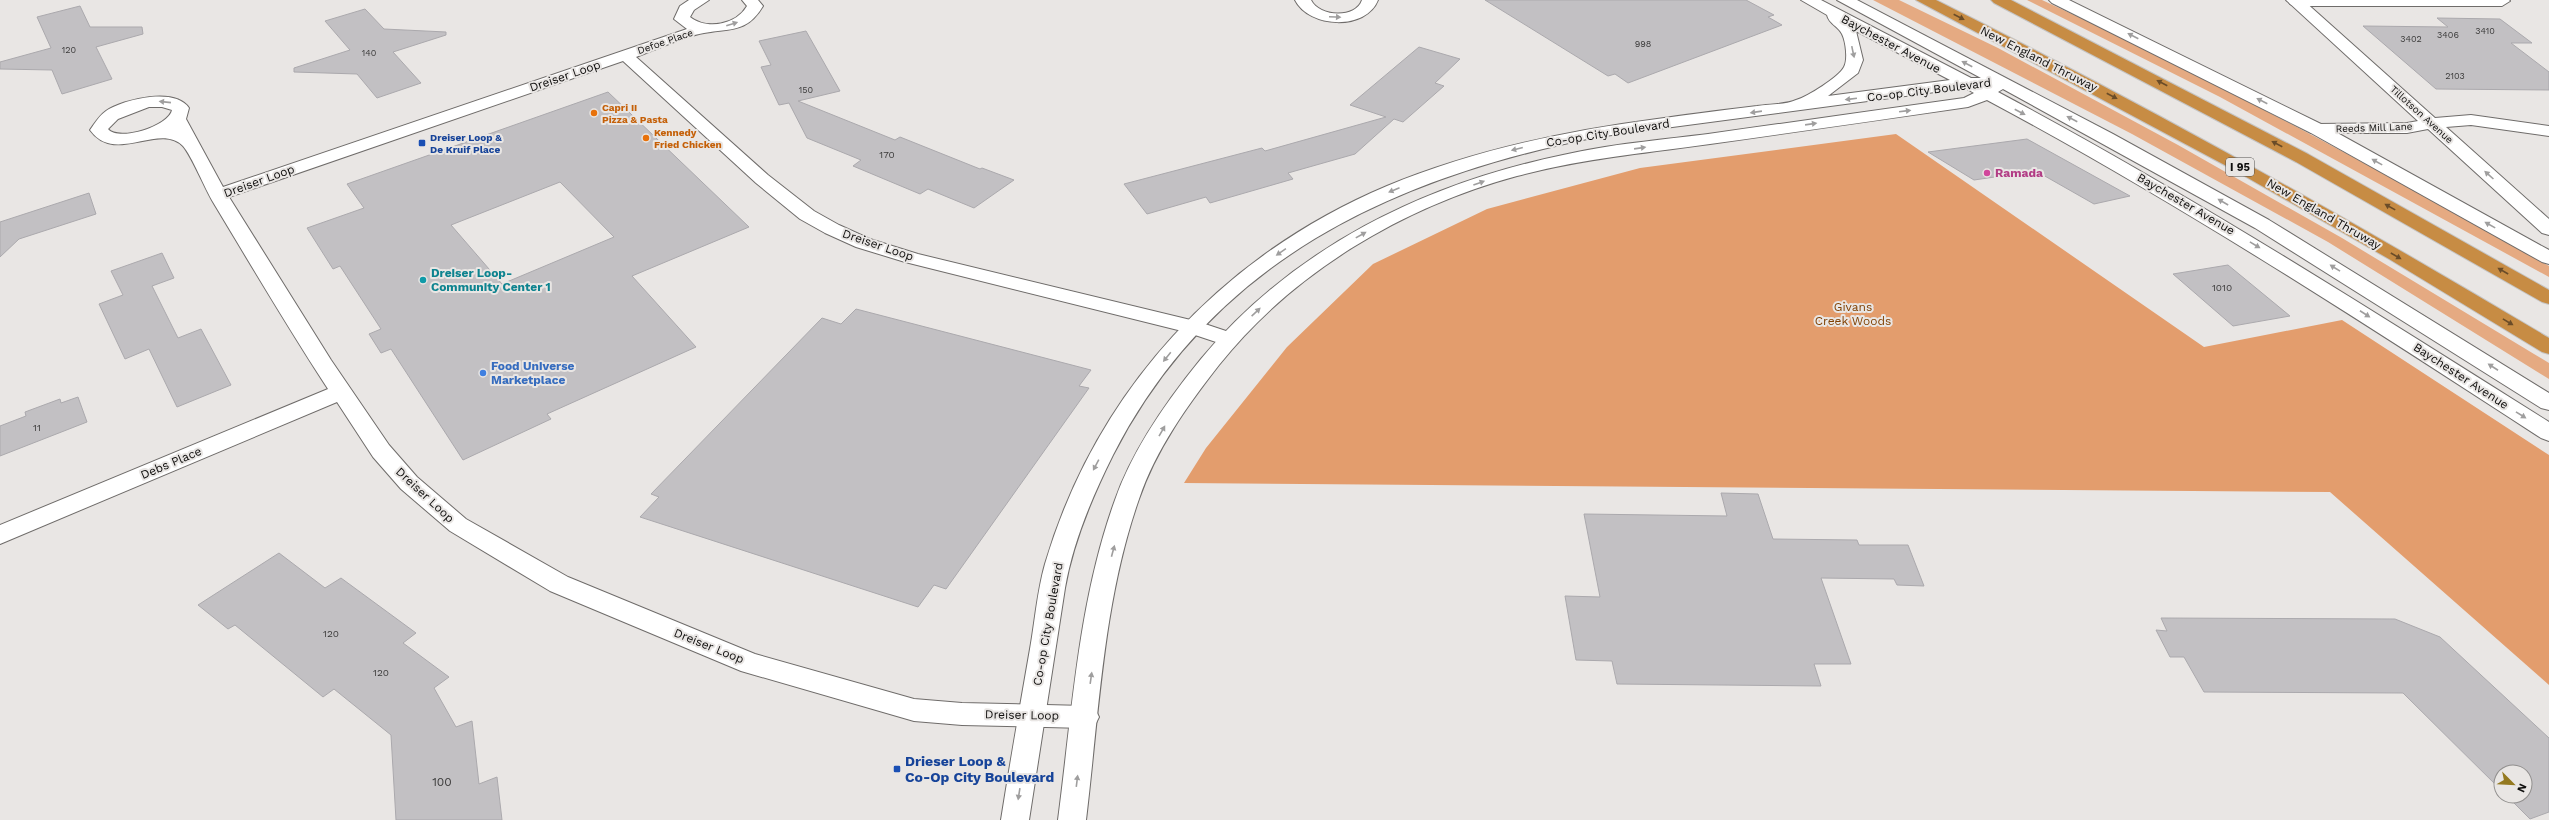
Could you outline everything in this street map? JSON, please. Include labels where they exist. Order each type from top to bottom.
[{"type":"highway","name":"New England Thruway","points":[[1924,0],[2074,76],[2217,154],[2549,347]]},
{"type":"highway","points":[[2000,0],[2295,154],[2549,298]]},
{"type":"main road","name":"Defoe Place","points":[[700,0],[686,8],[682,13],[682,19],[687,23],[704,28]]},
{"type":"main road","name":"Defoe Place","points":[[625,55],[704,28],[728,25],[748,17],[755,6],[750,0]]},
{"type":"main road","points":[[1303,0],[1305,7],[1311,12],[1320,15],[1341,17],[1360,13],[1366,9],[1370,0]]},
{"type":"main road","name":"Baychester Avenue","points":[[1809,0],[2121,166],[2225,226],[2549,433]]},
{"type":"main road","name":"Baychester Avenue","points":[[1845,0],[2142,156],[2264,225],[2549,403]]},
{"type":"main road","points":[[2058,0],[2317,129],[2549,258]]},
{"type":"main road","points":[[2295,0],[2502,1]]},
{"type":"main road","name":"Tillotson Avenue","points":[[2295,0],[2549,230]]},
{"type":"main road","points":[[1795,106],[1822,94],[1850,73],[1855,60],[1850,34],[1826,9]]},
{"type":"main road","name":"Dreiser Loop","points":[[1085,717],[1032,714],[962,714],[914,710],[750,663],[559,584],[458,525],[409,483],[381,451],[341,392],[218,195],[625,55],[769,185],[807,215],[832,229],[863,243],[912,258],[1192,327],[1228,340]]},
{"type":"main road","name":"Co-op City Boulevard","points":[[1015,820],[1058,562],[1086,483],[1136,395],[1211,306],[1249,275],[1289,246],[1350,211],[1453,167],[1548,141],[1795,106],[1966,84],[2001,82]]},
{"type":"main road","name":"Co-op City Boulevard","points":[[1072,820],[1102,591],[1127,501],[1148,454],[1173,411],[1205,367],[1228,340],[1292,281],[1320,260],[1384,222],[1418,206],[1488,180],[1563,160],[1968,102],[1985,94],[2001,82]]},
{"type":"main road","points":[[144,136],[163,128],[177,119],[181,113],[181,108],[176,104],[150,102],[117,112],[100,124],[99,130],[101,135],[113,139],[172,134],[190,143]]},
{"type":"main road","points":[[177,119],[218,195]]},
{"type":"main road","name":"Reeds Mill Lane","points":[[2317,129],[2407,128],[2432,123],[2471,120],[2549,131]]},
{"type":"main road","points":[[1548,141],[1563,160]]},
{"type":"main road","name":"Debs Place","points":[[0,535],[341,392]]},
{"type":"shaded area","points":[[1873,0],[1899,0],[1998,48],[2178,145],[2342,238],[2549,363],[2549,379],[2328,242],[2132,134]]},
{"type":"shaded area","points":[[2027,0],[2042,0],[2171,62],[2298,128],[2549,266],[2549,277],[2220,97]]},
{"type":"green space","name":"Givans Creek Woods","points":[[1896,134],[2204,347],[2342,320],[2549,455],[2549,685],[2330,492],[1184,483],[1206,448],[1287,347],[1373,264],[1487,209],[1640,168]]},
{"type":"building","points":[[1485,0],[1746,0],[1774,15],[1768,17],[1782,25],[1628,83],[1615,74],[1608,76]]},
{"type":"building","points":[[80,6],[90,27],[142,27],[143,34],[96,47],[112,79],[62,94],[52,70],[0,69],[0,62],[51,48],[37,17]]},
{"type":"building","points":[[365,9],[384,29],[446,32],[446,35],[393,52],[421,83],[377,98],[357,74],[294,72],[294,68],[350,50],[325,21]]},
{"type":"building","points":[[2437,18],[2500,19],[2532,43],[2511,43],[2549,72],[2549,90],[2436,89],[2363,26],[2448,27]]},
{"type":"building","points":[[806,31],[840,91],[798,101],[895,140],[900,137],[980,169],[982,168],[1014,180],[974,208],[928,189],[920,194],[853,166],[861,160],[807,138],[789,103],[779,105],[761,67],[771,65],[759,41]]},
{"type":"building","points":[[1419,47],[1460,59],[1435,83],[1444,86],[1403,122],[1394,119],[1355,154],[1288,173],[1293,179],[1210,203],[1206,197],[1147,214],[1124,184],[1262,148],[1265,151],[1386,117],[1350,105]]},
{"type":"building","name":"Dreiser Loop- Community Center 1","points":[[608,92],[749,227],[632,276],[696,347],[547,414],[551,419],[463,460],[391,349],[381,353],[369,334],[381,329],[340,266],[333,269],[307,228],[364,208],[347,184]],"holes":[[[560,182],[614,237],[502,284],[451,225]]]},
{"type":"building","name":"Ramada","points":[[2027,139],[2130,196],[2094,204],[2036,171],[1974,180],[1928,152]]},
{"type":"building","points":[[89,193],[96,214],[19,239],[0,257],[0,222]]},
{"type":"building","points":[[162,253],[174,278],[152,286],[178,338],[201,329],[231,385],[177,407],[149,349],[125,359],[99,304],[123,295],[111,271]]},
{"type":"building","points":[[2228,265],[2290,316],[2233,326],[2173,274]]},
{"type":"building","points":[[856,309],[1091,370],[1079,386],[1089,388],[946,589],[934,585],[918,607],[640,517],[659,497],[651,494],[822,318],[841,324]]},
{"type":"building","points":[[78,397],[87,422],[0,456],[0,426],[26,416],[25,412],[60,399],[61,403]]},
{"type":"building","points":[[1721,493],[1758,494],[1773,539],[1857,540],[1859,545],[1908,545],[1924,586],[1897,585],[1894,579],[1821,578],[1851,664],[1814,664],[1821,686],[1617,684],[1612,661],[1576,660],[1565,596],[1600,597],[1584,514],[1727,516]]},
{"type":"building","points":[[279,553],[325,588],[341,578],[416,633],[403,643],[449,677],[434,688],[456,727],[472,721],[479,784],[497,777],[502,820],[396,820],[391,735],[334,689],[323,697],[235,625],[228,629],[198,605]]},
{"type":"building","points":[[2161,618],[2395,619],[2440,637],[2549,738],[2549,812],[2530,819],[2515,804],[2533,804],[2533,764],[2493,764],[2493,782],[2403,693],[2204,692],[2184,657],[2170,657],[2156,630],[2167,631]]},
{"type":"place","name":"Capri II Pizza & Pasta","points":[[594,113]]},
{"type":"place","name":"Kennedy Fried Chicken","points":[[646,138]]},
{"type":"place","name":"Dreiser Loop & De Kruif Place","points":[[422,143]]},
{"type":"place","name":"Ramada","points":[[1987,173]]},
{"type":"place","name":"Dreiser Loop- Community Center 1","points":[[423,280]]},
{"type":"place","name":"Food Universe Marketplace","points":[[483,373]]},
{"type":"place","name":"Drieser Loop & Co-Op City Boulevard","points":[[897,769]]}]
